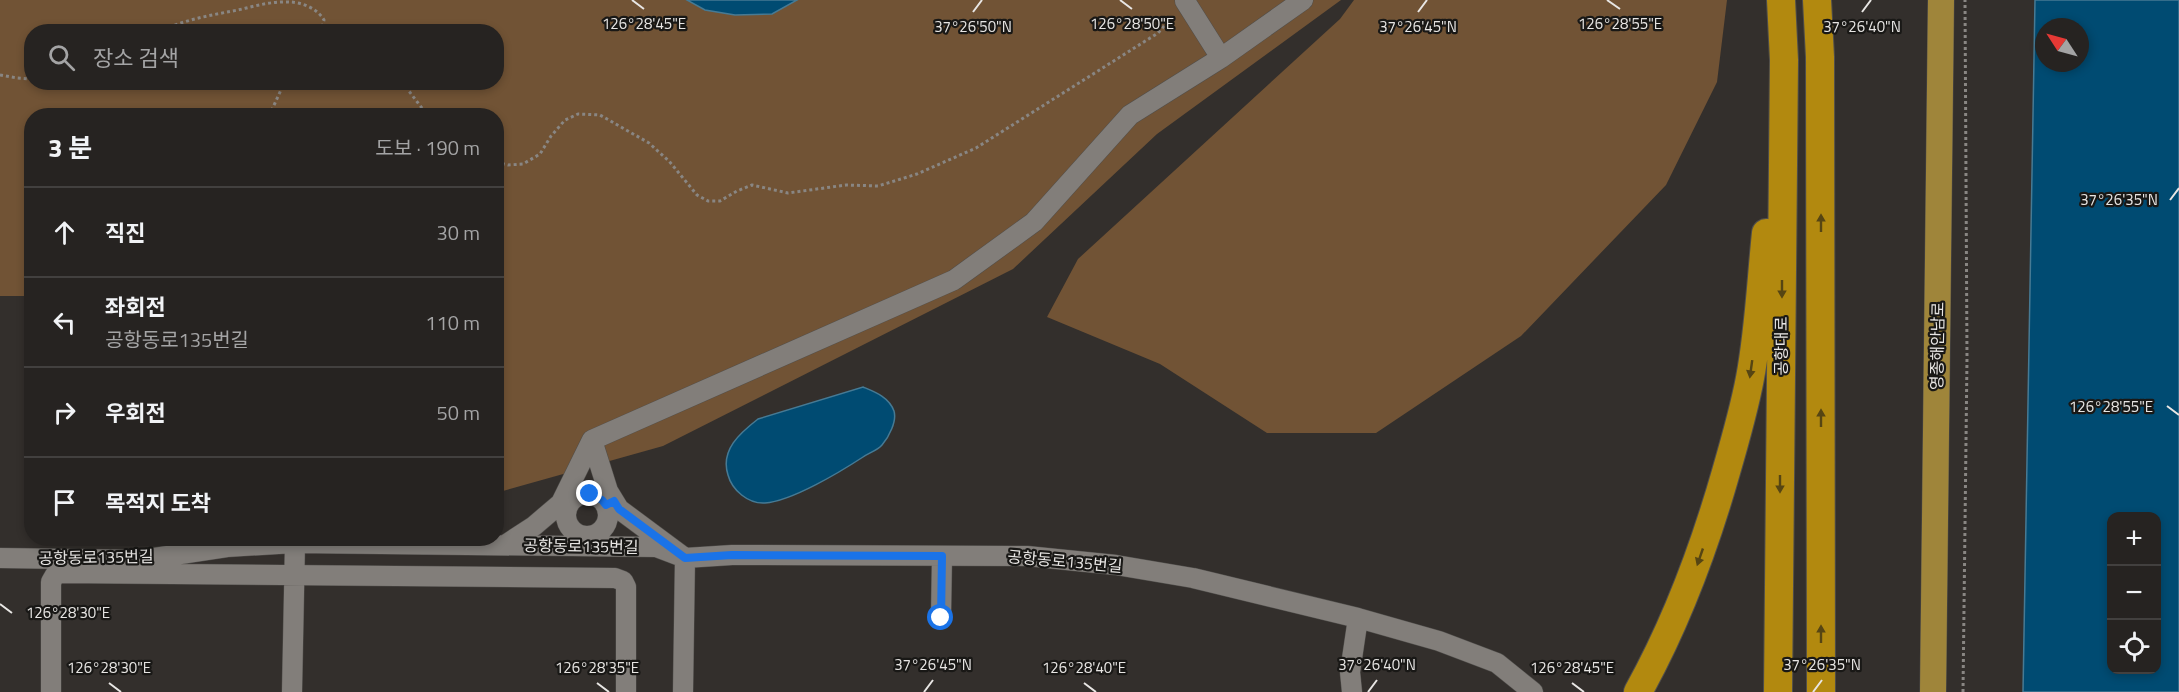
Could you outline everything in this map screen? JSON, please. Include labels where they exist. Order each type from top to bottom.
[{"type":"highway","name":"공항대로","points":[[1778,692],[1784,60],[1781,0]]},
{"type":"highway","points":[[1817,0],[1820,69],[1821,692]]},
{"type":"highway","points":[[1638,692],[1690,585],[1713,516],[1745,403],[1754,347],[1784,60]]},
{"type":"main road","name":"영종해안남로","points":[[1933,692],[1941,0]]},
{"type":"street","points":[[592,440],[610,503],[605,525],[588,541],[570,527],[565,505],[592,440],[954,280],[1034,222],[1130,115],[1221,58],[1303,0]]},
{"type":"street","points":[[1185,1],[1221,58]]},
{"type":"street","points":[[505,545],[576,497],[590,494],[619,509],[685,558],[683,692]]},
{"type":"street","name":"공항동로135번길","points":[[505,545],[588,541],[656,547],[685,558],[732,555],[1027,556],[1116,565],[1193,578],[1358,618],[1439,641],[1497,663],[1533,692]]},
{"type":"street","name":"공항동로135번길","points":[[0,558],[141,560],[244,546]]},
{"type":"street","points":[[292,692],[295,546]]},
{"type":"street","points":[[941,618],[942,556]]},
{"type":"street","points":[[51,692],[51,582],[55,575],[61,573],[615,578],[623,581],[626,587],[626,692]]},
{"type":"street","points":[[1352,692],[1350,672],[1358,618]]},
{"type":"path","points":[[1963,692],[1967,358],[1965,0]]},
{"type":"path","points":[[504,164],[523,164],[540,154],[551,136],[565,120],[578,114],[600,115],[650,143],[669,161],[697,195],[708,201],[720,201],[737,190],[752,185],[788,193],[846,185],[878,186],[917,174],[976,148],[1158,33],[1185,1]]},
{"type":"path","points":[[177,24],[270,3],[291,2],[310,7],[321,14],[323,24]]},
{"type":"path","points":[[0,75],[24,78]]},
{"type":"path","points":[[273,108],[281,90]]},
{"type":"path","points":[[408,90],[422,108]]},
{"type":"shaded area","points":[[0,0],[1341,0],[1157,134],[1013,269],[663,446],[504,491],[504,108],[24,108],[24,296],[0,296]]},
{"type":"shaded area","points":[[1354,0],[1727,0],[1717,82],[1666,185],[1521,336],[1376,433],[1267,433],[1160,364],[1047,317],[1078,259],[1340,19]]},
{"type":"water","points":[[687,0],[797,0],[772,14],[735,15],[705,10]]},
{"type":"water","points":[[2035,0],[2179,0],[2179,692],[2023,692]]},
{"type":"water","points":[[863,387],[885,399],[892,406],[895,415],[892,429],[885,442],[878,448],[816,485],[776,501],[759,503],[747,499],[733,486],[726,466],[729,450],[738,436],[758,419]]},
{"type":"route","points":[[590,494],[602,500],[606,505],[614,501],[619,509],[685,558],[732,555],[942,556],[941,618]]}]
